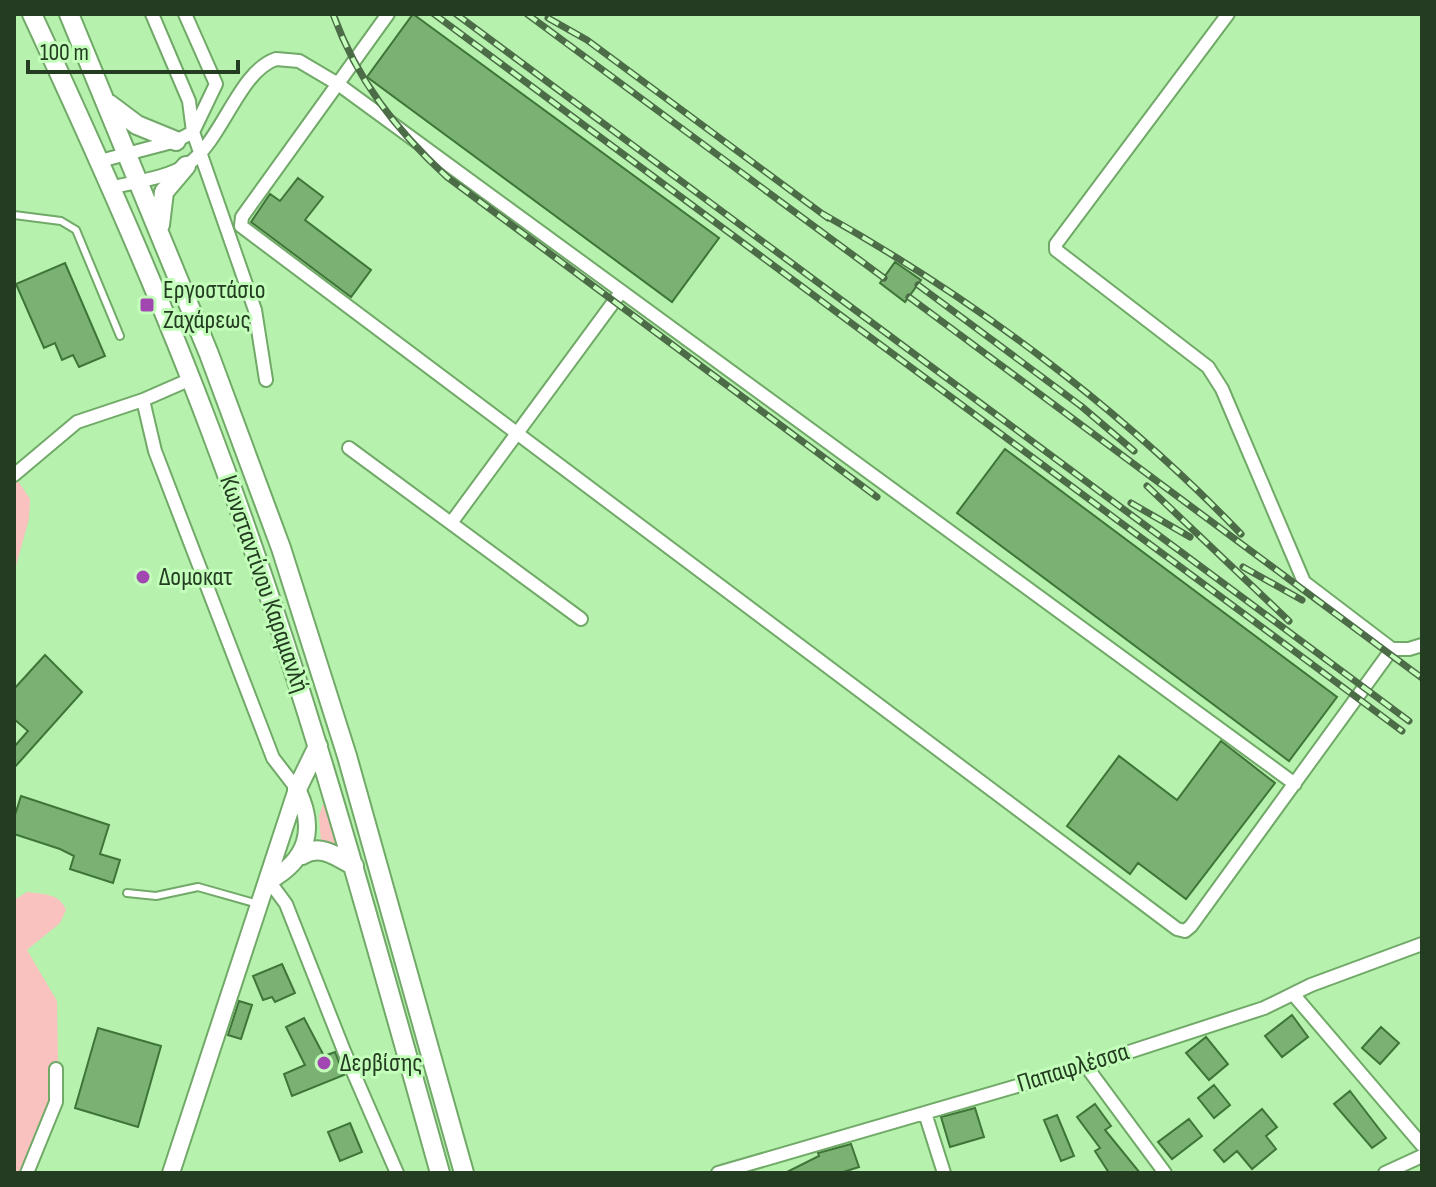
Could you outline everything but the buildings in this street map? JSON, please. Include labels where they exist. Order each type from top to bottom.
[{"type":"main road","name":"Κωνσταντίνου Καραμανλή","points":[[32,14],[100,161],[191,379],[318,746],[440,1173]]},
{"type":"main road","name":"Κωνσταντίνου Καραμανλή","points":[[69,14],[160,232],[281,548],[354,779],[464,1173]]},
{"type":"main road","points":[[107,102],[145,129],[184,136]]},
{"type":"main road","points":[[160,232],[164,192],[186,166]]},
{"type":"main road","points":[[297,789],[318,746]]},
{"type":"main road","points":[[302,855],[311,850],[322,850],[354,866]]},
{"type":"street","points":[[152,14],[189,101],[184,136]]},
{"type":"street","points":[[100,161],[184,136],[216,84],[185,14]]},
{"type":"street","points":[[388,14],[242,217],[241,226],[1180,930],[1191,926],[1392,649]]},
{"type":"street","points":[[1228,14],[1056,244],[1056,250],[1208,367],[1222,389],[1304,582],[1392,649],[1422,645]]},
{"type":"street","points":[[110,188],[186,166],[201,153],[257,72],[270,61],[299,61],[338,84],[1295,784]]},
{"type":"street","points":[[184,136],[201,153],[255,310],[266,380]]},
{"type":"street","points":[[451,523],[621,292]]},
{"type":"street","points":[[14,475],[77,422],[143,400],[191,379]]},
{"type":"street","points":[[143,400],[155,451],[273,758],[297,789],[306,818],[302,855],[289,870],[269,881]]},
{"type":"street","points":[[349,448],[581,619]]},
{"type":"street","points":[[171,1173],[297,789]]},
{"type":"street","points":[[269,881],[286,904],[344,1051],[397,1173]]},
{"type":"street","name":"Παπαφλέσσα","points":[[718,1173],[1086,1066],[1264,1008],[1422,944]]},
{"type":"street","points":[[1293,994],[1422,1145]]},
{"type":"street","points":[[1086,1066],[1165,1173]]},
{"type":"street","points":[[27,1173],[56,1102],[56,1069]]},
{"type":"street","points":[[925,1113],[944,1173]]},
{"type":"street","points":[[1385,1173],[1422,1156]]},
{"type":"lane","points":[[14,215],[61,221],[76,230],[120,336]]},
{"type":"lane","points":[[127,893],[156,896],[198,887],[261,905]]},
{"type":"shaded area","points":[[16,478],[30,499],[29,519],[14,573]]},
{"type":"shaded area","points":[[323,804],[339,852],[321,841],[319,816]]},
{"type":"shaded area","points":[[27,892],[55,897],[66,910],[60,923],[27,950],[57,1001],[57,1092],[22,1173],[14,1173],[14,900]]},
{"type":"railway","points":[[333,14],[354,61],[380,103],[411,141],[447,177],[877,497]]},
{"type":"railway","points":[[434,14],[1402,731]]},
{"type":"railway","points":[[456,14],[1409,721]]},
{"type":"railway","points":[[527,14],[884,278]]},
{"type":"railway","points":[[548,18],[587,40],[828,218]]},
{"type":"railway","points":[[821,213],[934,281],[1043,358],[1146,443],[1241,534]]},
{"type":"railway","points":[[918,285],[1081,406],[1134,451]]},
{"type":"railway","points":[[909,297],[1422,678]]},
{"type":"railway","points":[[1147,486],[1289,621]]},
{"type":"railway","points":[[1131,503],[1190,537]]},
{"type":"railway","points":[[1243,567],[1302,600]]},
{"type":"place","name":"Εργοστάσιο Ζαχάρεως","points":[[147,305]]},
{"type":"place","name":"Δομοκατ","points":[[143,577]]},
{"type":"place","name":"Δερβίσης","points":[[324,1063]]}]
